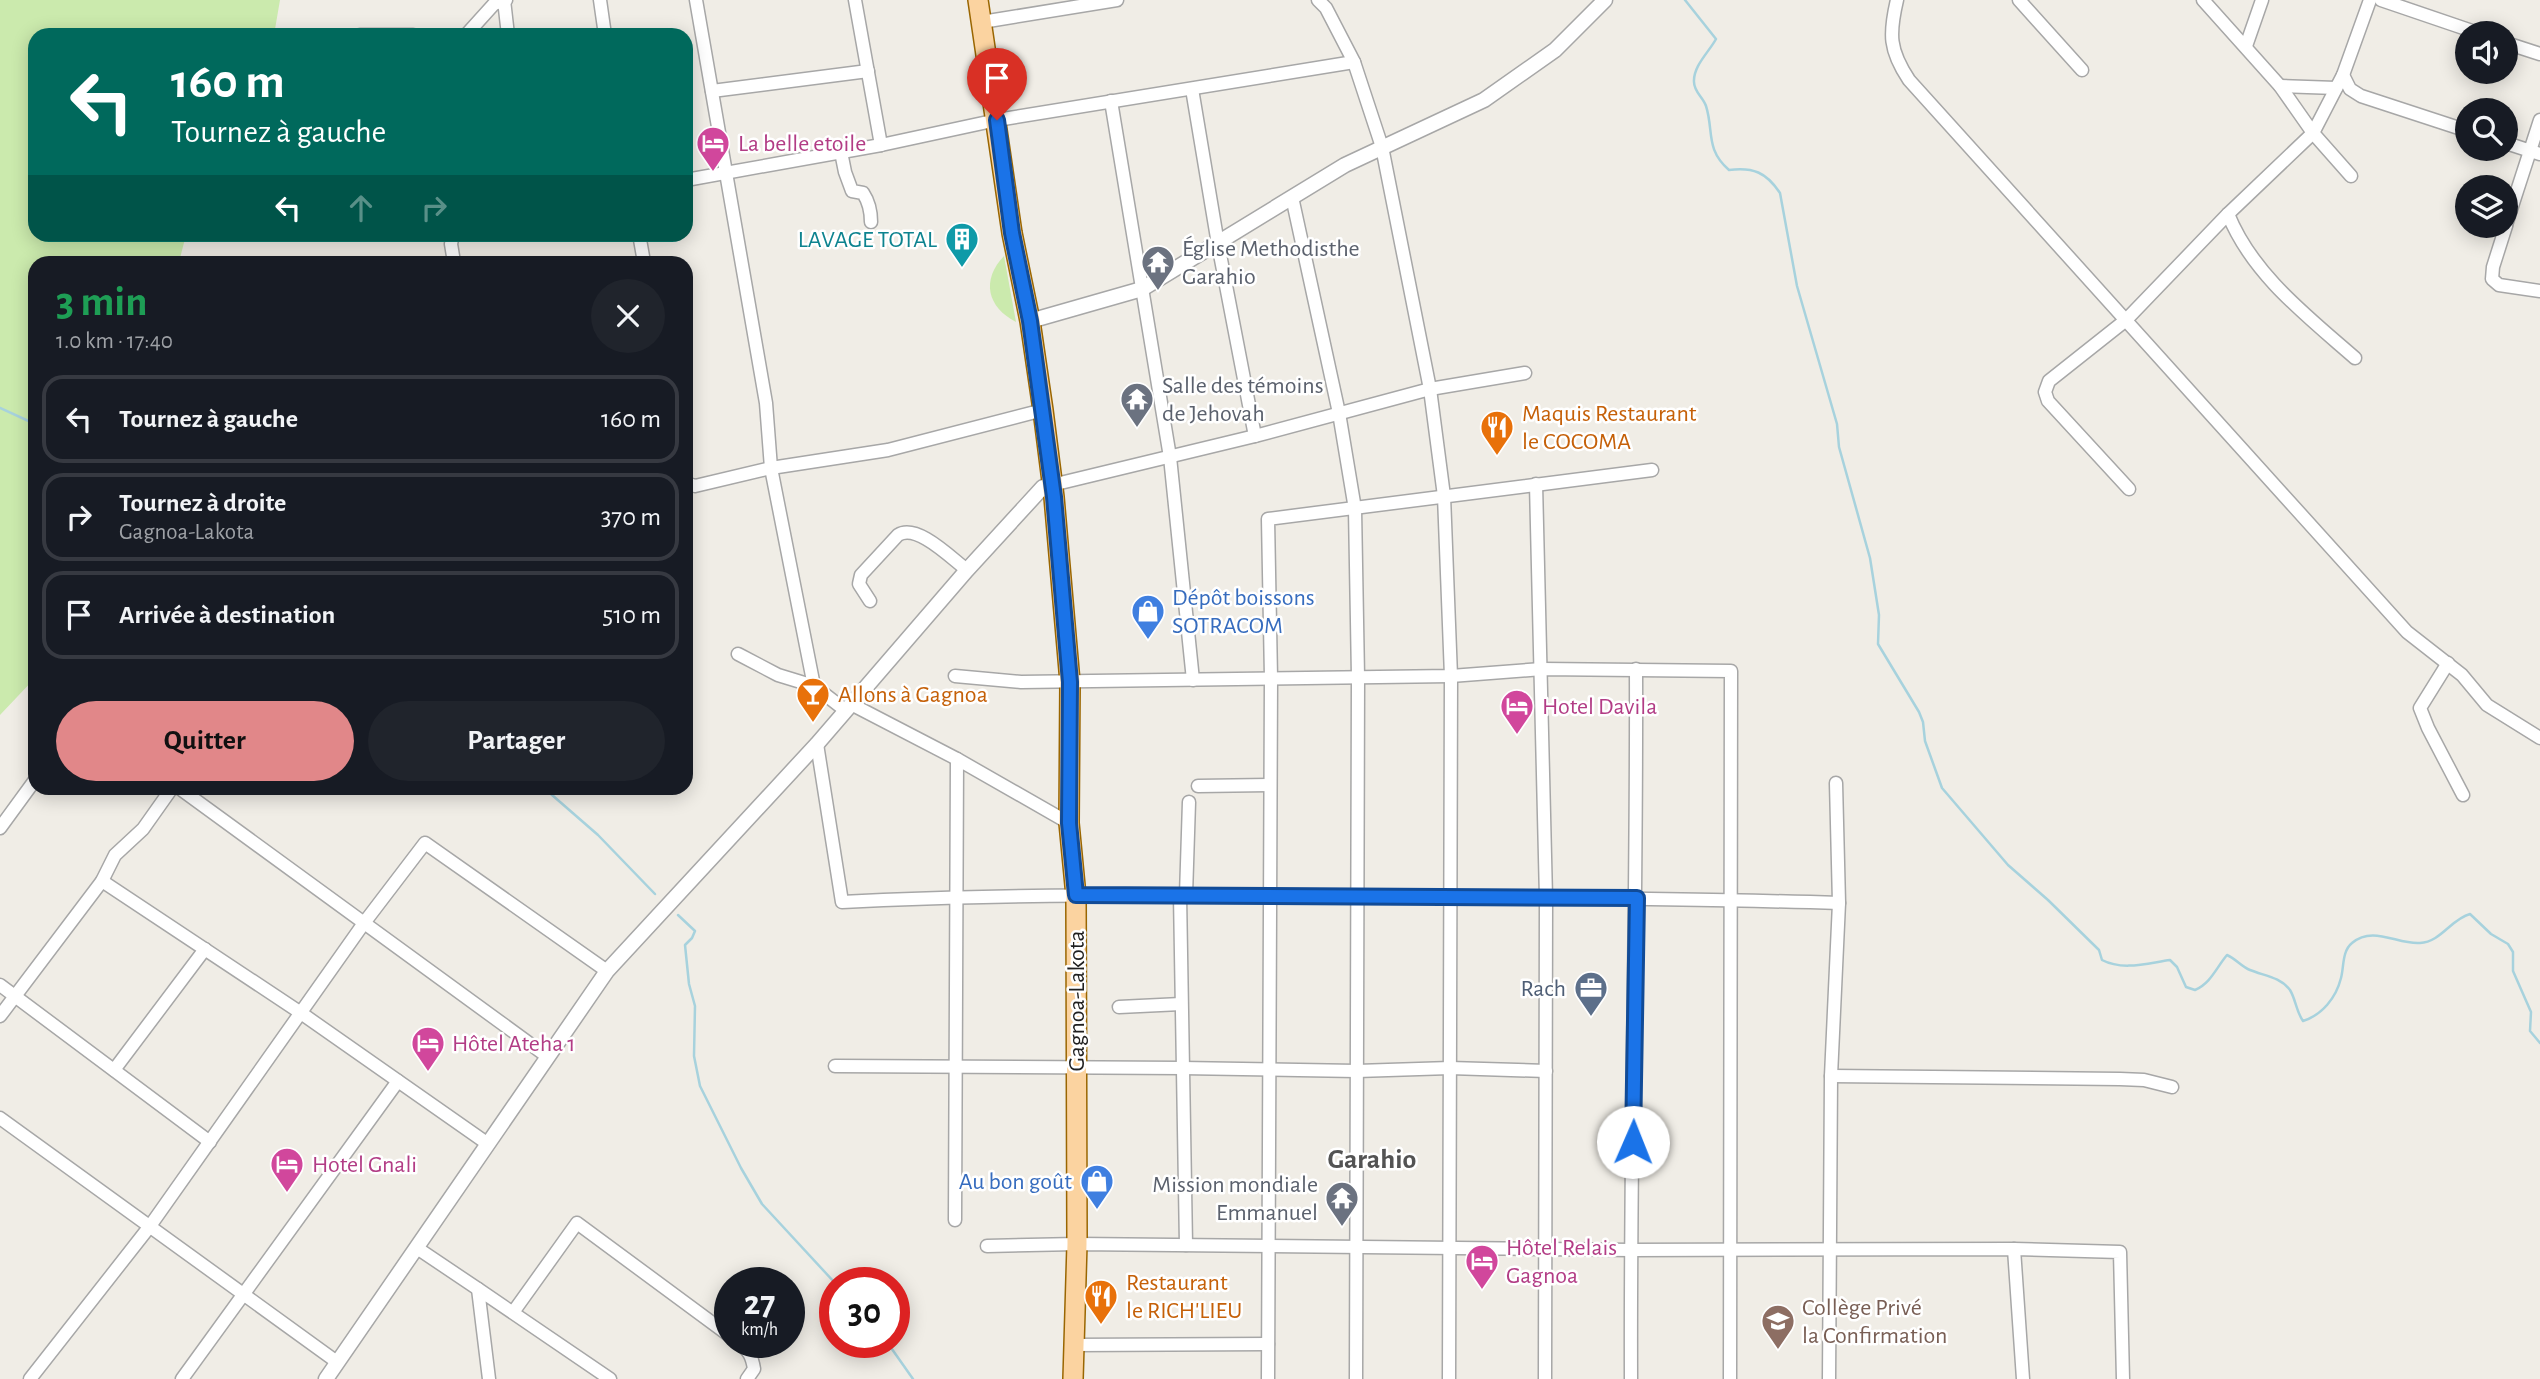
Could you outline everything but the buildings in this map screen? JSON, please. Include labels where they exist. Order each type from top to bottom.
[{"type":"main road","name":"Gagnoa-Lakota","points":[[978,0],[1012,233],[1030,321],[1043,410],[1070,682],[1069,823],[1076,895],[1077,1244],[1073,1379]]},
{"type":"street","points":[[472,28],[494,4],[505,0],[507,28]]},
{"type":"street","points":[[600,0],[604,28]]},
{"type":"street","points":[[696,0],[766,403],[771,468],[814,686]]},
{"type":"street","points":[[855,0],[881,145]]},
{"type":"street","points":[[982,22],[1117,0]]},
{"type":"street","points":[[1318,0],[1326,8],[1353,62],[1382,147],[1430,389],[1444,496],[1451,676],[1449,1379]]},
{"type":"street","points":[[1030,321],[1142,289],[1345,165],[1484,100],[1555,50],[1605,0]]},
{"type":"street","points":[[1896,0],[1890,32],[1898,65],[1909,80],[2407,632],[2462,674],[2487,705],[2540,738]]},
{"type":"street","points":[[2018,0],[2082,70]]},
{"type":"street","points":[[2203,0],[2280,86],[2314,133],[2351,176]]},
{"type":"street","points":[[2246,46],[2262,0]]},
{"type":"street","points":[[2129,489],[2048,401],[2045,392],[2049,382],[2126,320],[2228,214],[2314,133],[2343,75],[2370,0]]},
{"type":"street","points":[[2381,0],[2455,25]]},
{"type":"street","points":[[2518,47],[2540,54]]},
{"type":"street","points":[[693,179],[881,145],[997,120],[1353,62]]},
{"type":"street","points":[[712,91],[868,71]]},
{"type":"street","points":[[2343,75],[2350,89],[2361,96],[2455,127]]},
{"type":"street","points":[[2280,86],[2336,88]]},
{"type":"street","points":[[1192,89],[1218,244],[1255,436]]},
{"type":"street","points":[[1111,101],[1171,457],[1193,680]]},
{"type":"street","points":[[2518,195],[2535,152],[2540,120]]},
{"type":"street","points":[[2518,147],[2535,152]]},
{"type":"street","points":[[841,152],[847,181],[852,191],[865,196],[871,210],[871,222]]},
{"type":"street","points":[[1293,197],[1339,414],[1355,509],[1358,677],[1356,1379]]},
{"type":"street","points":[[2228,214],[2246,249],[2291,302],[2355,358]]},
{"type":"street","points":[[2502,238],[2492,279],[2499,285],[2540,291]]},
{"type":"street","points":[[326,1379],[607,971],[817,744],[967,570],[1043,487],[1255,436],[1430,389],[1525,373]]},
{"type":"street","points":[[693,485],[771,468],[888,450],[1043,410]]},
{"type":"street","points":[[1268,1379],[1268,519],[1652,470]]},
{"type":"street","points":[[1536,484],[1546,898],[1545,1379]]},
{"type":"street","points":[[870,601],[859,584],[861,575],[905,530],[925,538],[967,570]]},
{"type":"street","points":[[738,654],[778,675],[814,686],[848,707],[957,759],[1069,823]]},
{"type":"street","points":[[2448,663],[2420,708],[2463,795]]},
{"type":"street","points":[[955,676],[1021,682],[1070,682],[1451,676],[1542,669],[1731,671],[1730,1379]]},
{"type":"street","points":[[1631,1379],[1630,1250],[1637,898],[1636,669]]},
{"type":"street","points":[[817,744],[842,902],[957,896],[1076,895],[1637,898],[1839,902]]},
{"type":"street","points":[[956,1220],[957,759]]},
{"type":"street","points":[[1829,1379],[1831,1076],[1839,902],[1836,783]]},
{"type":"street","points":[[1198,786],[1269,785]]},
{"type":"street","points":[[0,828],[28,790]]},
{"type":"street","points":[[0,1016],[102,881],[115,855],[143,829],[167,795]]},
{"type":"street","points":[[189,795],[548,1057]]},
{"type":"street","points":[[1186,1245],[1181,1004],[1183,895],[1189,802]]},
{"type":"street","points":[[30,1379],[150,1226],[364,923],[425,843],[607,971]]},
{"type":"street","points":[[102,881],[301,1013],[488,1144]]},
{"type":"street","points":[[114,1070],[205,949]]},
{"type":"street","points":[[0,985],[209,1142]]},
{"type":"street","points":[[1119,1007],[1181,1004]]},
{"type":"street","points":[[835,1066],[1357,1072],[1450,1068],[1546,1071]]},
{"type":"street","points":[[1831,1076],[2120,1079],[2144,1080],[2172,1087]]},
{"type":"street","points":[[183,1379],[398,1081]]},
{"type":"street","points":[[0,1118],[337,1362]]},
{"type":"street","points":[[514,1311],[577,1223],[714,1324]]},
{"type":"street","points":[[987,1246],[1077,1244],[1630,1250],[2014,1249],[2120,1252],[2123,1379]]},
{"type":"street","points":[[417,1248],[514,1311],[610,1379]]},
{"type":"street","points":[[2014,1249],[2022,1379]]},
{"type":"street","points":[[478,1289],[489,1379]]},
{"type":"street","points":[[1073,1345],[1268,1344]]},
{"type":"street","points":[[747,1379],[754,1369],[752,1358]]},
{"type":"green space","points":[[0,0],[280,0],[275,28],[28,28],[28,242],[184,242],[181,256],[28,256],[28,685],[0,715]]},
{"type":"green space","points":[[1004,256],[1016,322],[999,309],[990,292],[992,274]]},
{"type":"waterway","points":[[1685,0],[1716,39],[1694,76],[1695,89],[1706,106],[1716,155],[1729,170],[1752,170],[1764,176],[1780,193],[1797,286],[1837,424],[1839,447],[1870,558],[1879,615],[1878,644],[1919,712],[1925,741],[1942,788],[2008,865],[2099,950],[2102,960],[2127,966],[2170,960],[2177,967],[2186,987],[2195,990],[2209,979],[2227,955],[2247,969],[2286,986],[2303,1021],[2316,1015],[2332,999],[2339,985],[2346,950],[2352,943],[2368,936],[2412,943],[2427,942],[2470,914],[2491,934],[2508,944],[2513,952],[2513,971],[2531,1012],[2530,1031],[2540,1043]]},
{"type":"waterway","points":[[0,408],[28,421]]},
{"type":"waterway","points":[[552,795],[598,835],[655,894]]},
{"type":"waterway","points":[[678,915],[695,931],[685,945],[689,984],[695,1006],[694,1056],[700,1086],[762,1204],[820,1267]]},
{"type":"waterway","points":[[898,1358],[913,1379]]},
{"type":"place","name":"La belle etoile","points":[[713,173]]},
{"type":"place","name":"LAVAGE TOTAL","points":[[962,269]]},
{"type":"place","name":"Église Methodisthe Garahio","points":[[1158,292]]},
{"type":"place","name":"Salle des témoins de Jehovah","points":[[1137,429]]},
{"type":"place","name":"Maquis Restaurant le COCOMA","points":[[1497,457]]},
{"type":"place","name":"Dépôt boissons SOTRACOM","points":[[1148,641]]},
{"type":"place","name":"Allons à Gagnoa","points":[[813,724]]},
{"type":"place","name":"Hotel Davila","points":[[1517,736]]},
{"type":"place","name":"Rach","points":[[1591,1018]]},
{"type":"place","name":"Hôtel Ateha 1","points":[[428,1073]]},
{"type":"place","name":"Hotel Gnali","points":[[287,1194]]},
{"type":"place","name":"Au bon goût","points":[[1097,1211]]},
{"type":"place","name":"Mission mondiale Emmanuel","points":[[1342,1228]]},
{"type":"place","name":"Hôtel Relais Gagnoa","points":[[1482,1291]]},
{"type":"place","name":"Restaurant le RICH'LIEU","points":[[1101,1326]]},
{"type":"place","name":"Collège Privé la Confirmation","points":[[1778,1351]]},
{"type":"district","name":"Garahio","points":[[1372,1158]]},
{"type":"route","points":[[997,120],[1012,233],[1030,321],[1054,497],[1070,682],[1069,823],[1076,895],[1637,898],[1633,1142]]}]
